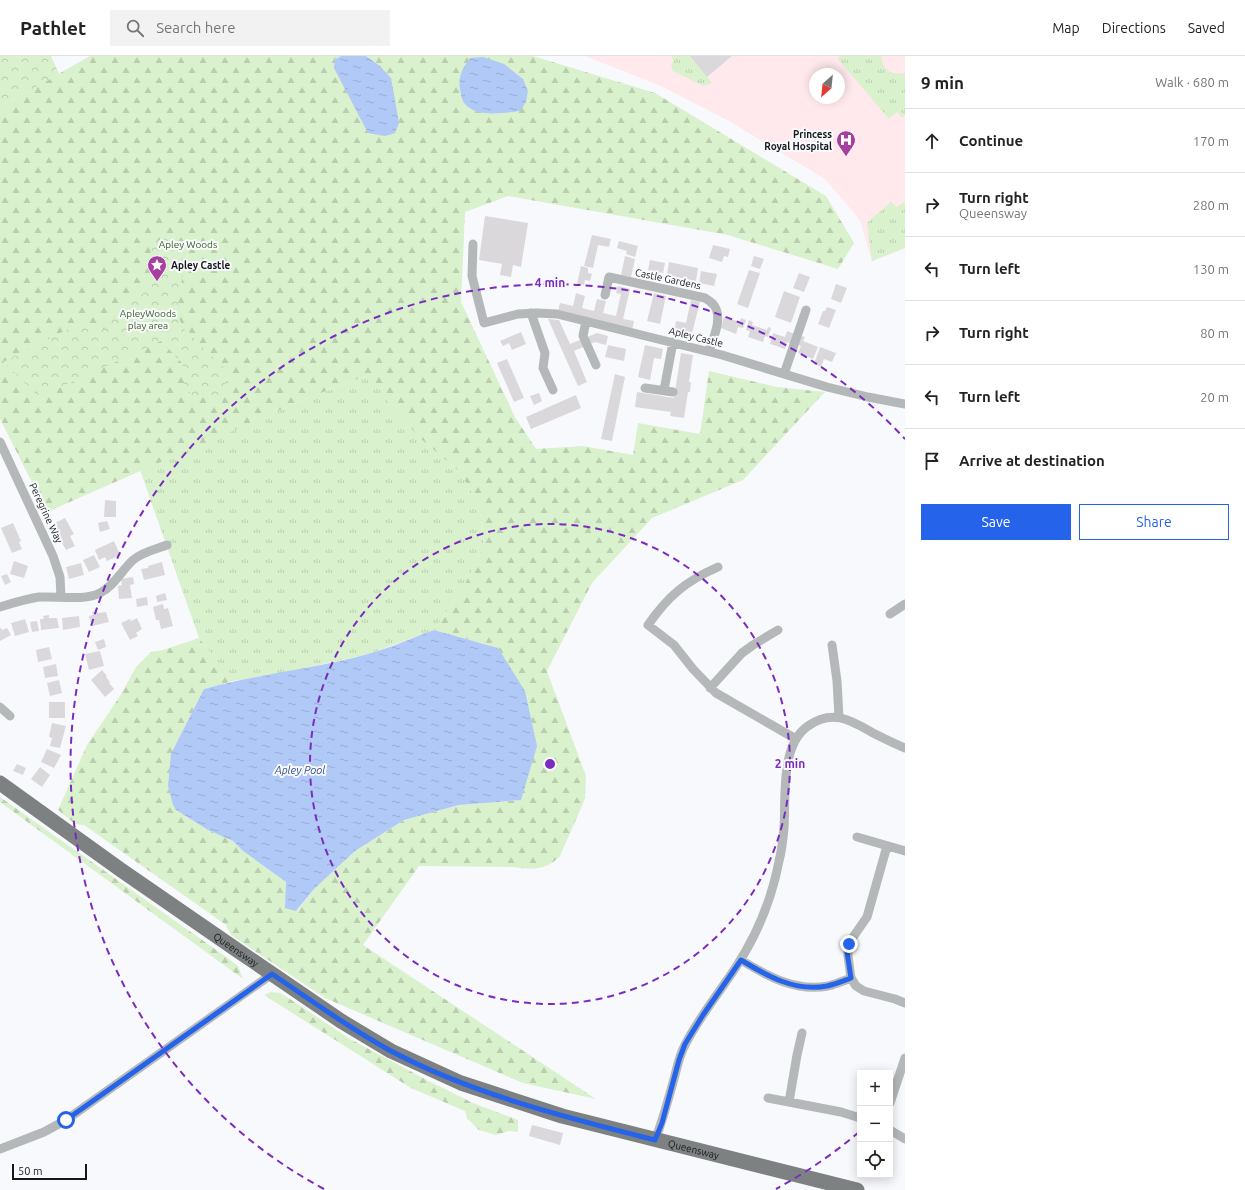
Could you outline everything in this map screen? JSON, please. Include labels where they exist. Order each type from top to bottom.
[{"type":"main road","name":"Queensway","points":[[0,783],[121,870],[272,974],[341,1021],[392,1051],[461,1083],[562,1116],[857,1190]]},
{"type":"street","name":"Apley Castle","points":[[473,244],[472,276],[484,323],[518,314],[557,314],[710,352],[840,391],[905,404]]},
{"type":"street","name":"Castle Gardens","points":[[605,295],[609,277],[705,298],[713,304],[717,311],[718,319],[710,352]]},
{"type":"street","points":[[784,374],[806,310]]},
{"type":"street","points":[[531,313],[545,353],[542,368],[553,390]]},
{"type":"street","points":[[586,321],[582,336],[596,365]]},
{"type":"street","points":[[664,390],[673,342]]},
{"type":"street","points":[[645,388],[673,392]]},
{"type":"street","name":"Peregrine Way","points":[[0,442],[4,460],[53,556],[60,577],[61,597]]},
{"type":"street","points":[[0,607],[39,597],[85,597],[100,593],[110,585],[133,560],[142,554],[167,545]]},
{"type":"street","points":[[718,567],[693,580],[682,588],[664,603],[648,625],[674,645],[710,688],[722,698],[796,740]]},
{"type":"street","points":[[890,614],[905,604]]},
{"type":"street","points":[[710,688],[742,653],[778,630]]},
{"type":"street","points":[[832,645],[837,681],[838,718]]},
{"type":"street","points":[[0,707],[10,716]]},
{"type":"street","points":[[655,1140],[662,1123],[679,1060],[685,1044],[741,960],[762,918],[777,872],[784,829],[787,764],[796,740],[807,726],[814,722],[828,718],[838,718],[856,723],[905,748]]},
{"type":"street","points":[[857,837],[905,851]]},
{"type":"street","points":[[887,846],[867,918],[851,940],[848,948],[848,956],[851,978],[856,986],[864,991],[905,1003]]},
{"type":"street","points":[[741,960],[782,983],[797,986],[820,987],[851,978]]},
{"type":"street","points":[[0,1149],[44,1132],[66,1120],[272,974]]},
{"type":"street","points":[[789,1102],[802,1033]]},
{"type":"street","points":[[893,1094],[905,1058]]},
{"type":"street","points":[[768,1098],[841,1112],[857,1117]]},
{"type":"street","points":[[893,1132],[905,1139]]},
{"type":"shaded area","name":"Princess Royal Hospital","points":[[585,56],[905,56],[905,248],[872,261],[860,220],[825,179],[729,121],[661,86]]},
{"type":"green space","points":[[0,56],[51,56],[59,74],[0,107]]},
{"type":"green space","name":"Apley Woods","points":[[90,56],[341,56],[335,59],[380,66],[366,56],[533,56],[655,93],[826,196],[854,243],[838,269],[728,235],[508,196],[465,212],[461,302],[515,417],[536,449],[583,446],[633,455],[638,423],[700,434],[709,371],[777,387],[825,392],[743,480],[652,518],[592,583],[547,671],[586,776],[585,799],[560,856],[550,864],[533,869],[514,867],[419,866],[363,945],[596,1099],[523,1083],[325,998],[231,935],[226,925],[84,825],[75,824],[58,810],[87,745],[120,696],[136,667],[151,652],[163,650],[199,638],[233,681],[204,689],[176,810],[208,830],[233,841],[243,851],[286,882],[297,911],[314,889],[355,851],[404,820],[459,805],[521,800],[498,648],[434,630],[464,586],[484,546],[481,509],[460,472],[421,439],[387,401],[371,374],[300,401],[47,512],[0,419],[0,107]]},
{"type":"green space","points":[[690,56],[712,83],[703,86],[673,71],[671,65],[674,61],[671,57]]},
{"type":"green space","points":[[840,56],[881,56],[883,65],[888,71],[896,74],[905,73],[905,115],[902,118],[897,112],[889,119],[838,59]]},
{"type":"green space","points":[[905,201],[905,248],[872,261],[867,223],[891,202],[897,207]]},
{"type":"green space","name":"ApleyWoods play area","points":[[162,238],[179,243],[184,271],[176,313],[185,330],[190,333],[199,344],[231,374],[217,398],[193,397],[184,384],[187,374],[181,362],[161,341],[40,397],[3,362],[78,324],[104,329],[130,301],[144,293],[153,267],[150,248]]},
{"type":"green space","points":[[371,374],[421,439],[460,472],[481,509],[484,546],[464,586],[434,630],[369,654],[282,673],[233,681],[199,638],[140,470],[300,401]]},
{"type":"green space","points":[[0,797],[229,959],[238,966],[243,979],[0,802]]},
{"type":"green space","points":[[271,992],[280,993],[350,1039],[425,1079],[473,1103],[518,1120],[518,1132],[509,1131],[496,1135],[479,1130],[467,1118],[465,1111],[411,1088],[264,995]]},
{"type":"water","points":[[341,56],[366,56],[380,66],[391,78],[399,123],[395,133],[385,136],[368,133],[334,68],[335,59]]},
{"type":"water","points":[[483,57],[504,64],[523,79],[528,91],[526,102],[520,111],[505,113],[479,112],[472,110],[466,105],[462,99],[460,90],[461,73],[470,58]]},
{"type":"water","name":"Apley Pool","points":[[434,630],[498,648],[525,691],[537,746],[521,800],[459,805],[404,820],[355,851],[314,889],[296,911],[285,908],[286,882],[243,851],[233,841],[208,830],[176,810],[173,805],[168,786],[171,754],[204,689],[245,679],[327,664],[368,654]]},
{"type":"building","points":[[690,56],[732,56],[707,77]]},
{"type":"building","points":[[485,216],[528,223],[521,267],[513,265],[511,277],[500,275],[502,264],[479,260]]},
{"type":"building","points":[[592,235],[611,239],[609,247],[598,245],[593,268],[584,266]]},
{"type":"building","points":[[619,241],[638,246],[635,257],[626,254],[627,251],[617,248]]},
{"type":"building","points":[[713,245],[730,249],[728,257],[724,256],[722,262],[709,258]]},
{"type":"building","points":[[625,256],[635,259],[631,277],[621,275]]},
{"type":"building","points":[[754,256],[764,259],[760,269],[751,266]]},
{"type":"building","points":[[650,260],[665,263],[663,273],[648,270]]},
{"type":"building","points":[[669,262],[698,268],[696,281],[667,275]]},
{"type":"building","points":[[581,266],[588,268],[588,273],[592,274],[590,281],[585,280],[584,285],[577,284]]},
{"type":"building","points":[[749,270],[760,273],[748,308],[737,304]]},
{"type":"building","points":[[701,271],[717,274],[714,286],[699,283]]},
{"type":"building","points":[[799,273],[810,277],[804,292],[793,288]]},
{"type":"building","points":[[836,284],[847,288],[841,303],[831,299]]},
{"type":"building","points":[[618,286],[630,289],[623,319],[634,321],[632,330],[558,312],[560,303],[573,306],[576,293],[585,296],[582,308],[594,311],[597,299],[606,301],[603,313],[616,316],[621,294],[616,293]]},
{"type":"building","points":[[784,291],[800,297],[791,323],[775,317]]},
{"type":"building","points":[[654,293],[666,296],[660,324],[647,321]]},
{"type":"building","points":[[691,300],[700,302],[692,333],[675,328],[676,321],[686,323]]},
{"type":"building","points":[[827,307],[836,310],[829,328],[818,324],[823,311],[825,311]]},
{"type":"building","points":[[724,317],[740,322],[741,318],[746,320],[743,328],[738,327],[736,334],[721,328]]},
{"type":"building","points":[[548,319],[559,320],[570,344],[597,333],[608,336],[606,345],[595,342],[574,351],[587,382],[578,386]]},
{"type":"building","points":[[749,320],[753,322],[752,325],[767,330],[768,327],[771,328],[768,337],[765,336],[763,342],[748,337],[750,331],[746,330]]},
{"type":"building","points":[[787,331],[795,334],[791,344],[787,342],[785,349],[770,344],[773,333],[785,337]]},
{"type":"building","points":[[521,332],[526,344],[512,350],[509,343],[503,346],[500,341]]},
{"type":"building","points":[[801,336],[805,337],[803,341],[818,347],[813,359],[798,353],[801,346],[798,345]]},
{"type":"building","points":[[608,345],[626,349],[624,361],[605,357]]},
{"type":"building","points":[[645,345],[663,349],[661,359],[654,358],[650,380],[638,377]]},
{"type":"building","points":[[820,347],[836,353],[832,362],[824,359],[821,367],[814,364]]},
{"type":"building","points":[[681,353],[693,355],[689,382],[691,382],[690,392],[688,392],[684,418],[670,416],[671,412],[635,407],[637,392],[674,398]]},
{"type":"building","points":[[507,359],[524,398],[514,402],[497,363]]},
{"type":"building","points":[[615,374],[625,377],[612,441],[601,439]]},
{"type":"building","points":[[539,393],[542,401],[534,405],[530,396]]},
{"type":"building","points":[[576,395],[581,408],[531,429],[526,417]]},
{"type":"building","points":[[105,500],[116,501],[116,517],[104,517]]},
{"type":"building","points":[[65,518],[74,534],[70,536],[75,546],[66,550],[53,527],[56,526],[55,523]]},
{"type":"building","points":[[107,521],[110,529],[100,532],[98,523]]},
{"type":"building","points":[[13,523],[21,541],[19,542],[22,549],[12,553],[1,528]]},
{"type":"building","points":[[114,541],[120,555],[107,561],[105,557],[99,560],[95,550]]},
{"type":"building","points":[[94,555],[100,567],[89,572],[83,560]]},
{"type":"building","points":[[14,561],[28,566],[24,578],[10,574]]},
{"type":"building","points":[[162,562],[165,575],[144,580],[141,569],[148,568],[148,566]]},
{"type":"building","points":[[81,563],[84,575],[69,579],[66,567]]},
{"type":"building","points":[[7,574],[11,582],[5,585],[1,576]]},
{"type":"building","points":[[133,577],[134,584],[130,585],[132,598],[119,599],[118,586],[122,585],[121,579]]},
{"type":"building","points":[[165,593],[167,600],[157,602],[156,596]]},
{"type":"building","points":[[147,597],[148,605],[137,607],[136,599]]},
{"type":"building","points":[[163,604],[164,609],[168,608],[173,626],[161,629],[159,620],[156,620],[153,607]]},
{"type":"building","points":[[97,611],[98,613],[106,612],[109,622],[92,626],[89,616],[93,615],[92,612]]},
{"type":"building","points":[[49,615],[49,618],[57,618],[59,628],[41,630],[40,619],[44,619],[43,616]]},
{"type":"building","points":[[79,616],[80,627],[63,630],[62,618]]},
{"type":"building","points":[[137,618],[142,629],[136,633],[138,636],[130,640],[121,623]]},
{"type":"building","points":[[25,619],[29,632],[15,636],[11,623]]},
{"type":"building","points":[[37,621],[39,631],[32,632],[30,622]]},
{"type":"building","points":[[0,627],[2,630],[7,628],[11,635],[0,641]]},
{"type":"building","points":[[104,639],[106,647],[98,650],[95,642]]},
{"type":"building","points":[[49,647],[52,659],[38,662],[36,650]]},
{"type":"building","points":[[100,651],[104,666],[89,670],[85,654]]},
{"type":"building","points":[[56,664],[58,676],[45,678],[43,667]]},
{"type":"building","points":[[102,670],[114,689],[105,697],[91,680]]},
{"type":"building","points":[[59,680],[62,693],[50,696],[47,683]]},
{"type":"building","points":[[49,702],[65,702],[65,718],[49,718]]},
{"type":"building","points":[[52,723],[66,726],[60,748],[50,746],[52,738],[49,737]]},
{"type":"building","points":[[47,749],[61,755],[54,768],[41,762]]},
{"type":"building","points":[[17,764],[26,768],[23,775],[13,771]]},
{"type":"building","points":[[40,767],[50,775],[42,787],[31,779]]},
{"type":"building","points":[[532,1125],[563,1133],[560,1145],[529,1136]]},
{"type":"place","name":"Princess Royal Hospital","points":[[846,157]]},
{"type":"place","name":"Apley Castle","points":[[157,282]]},
{"type":"route","points":[[66,1120],[272,974],[341,1021],[392,1051],[461,1083],[562,1116],[655,1140],[662,1123],[679,1060],[685,1044],[741,960],[782,983],[811,987],[828,986],[851,978],[847,952],[849,944]]}]
